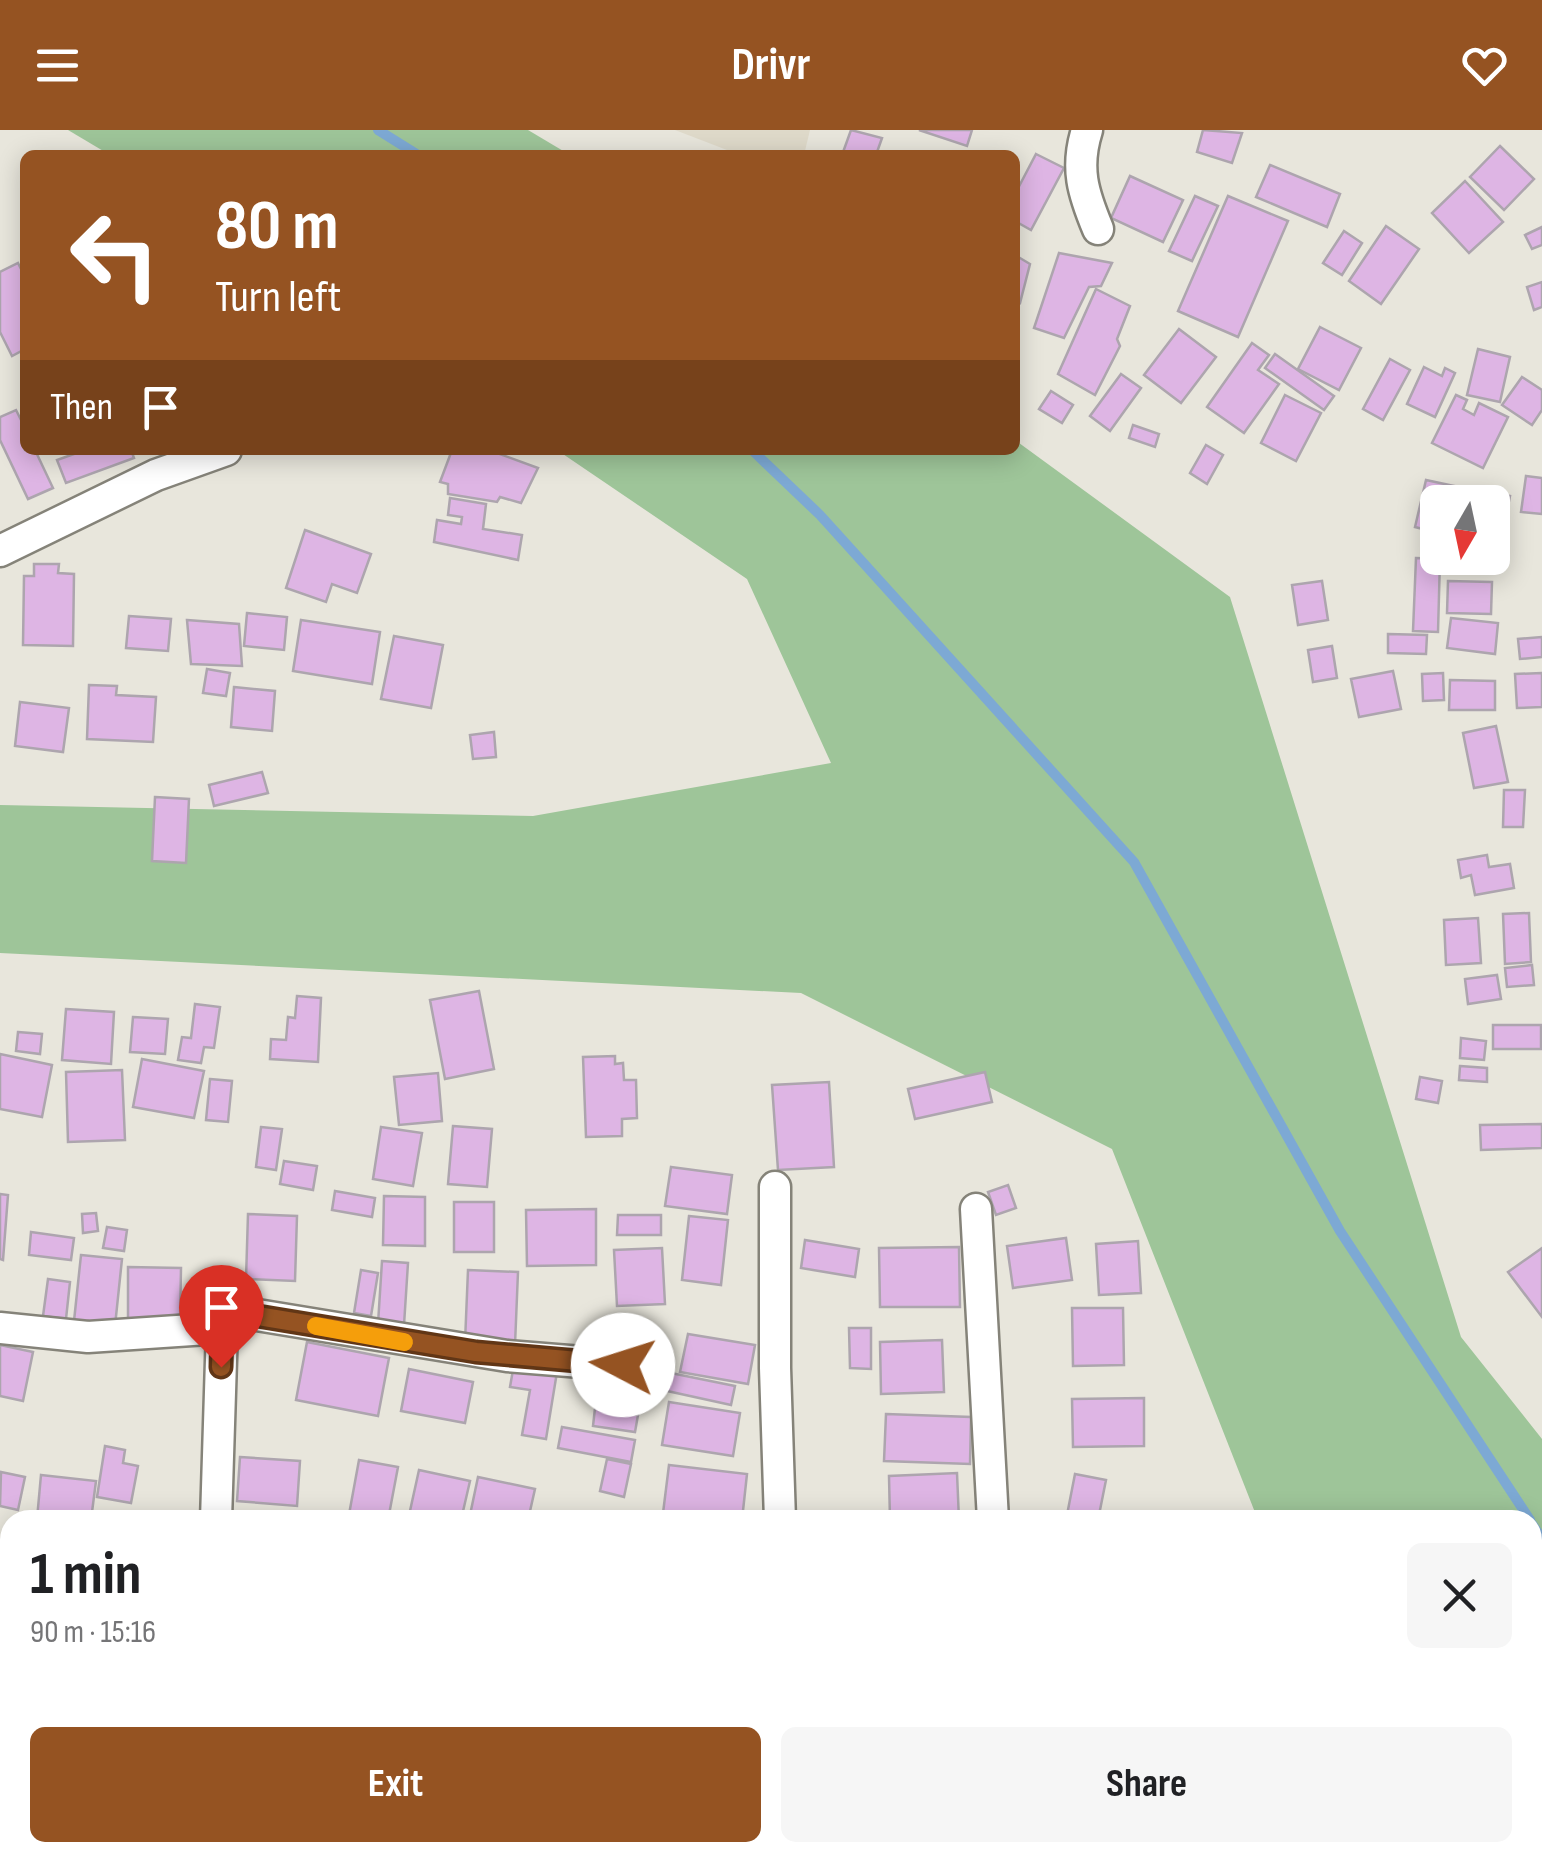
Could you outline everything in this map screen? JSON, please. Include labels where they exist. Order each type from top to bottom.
[{"type":"street","points":[[1087,130],[1080,152],[1080,187],[1098,229]]},
{"type":"street","points":[[0,551],[156,475],[212,455]]},
{"type":"street","points":[[776,1187],[775,1368],[780,1510]]},
{"type":"street","points":[[976,1209],[992,1510]]},
{"type":"street","points":[[216,1510],[222,1328],[229,1317],[246,1314],[507,1356],[656,1368]]},
{"type":"street","points":[[0,1328],[88,1337],[222,1328]]},
{"type":"shaded area","points":[[675,130],[810,130],[805,150],[727,150]]},
{"type":"green space","points":[[68,130],[528,130],[562,150],[102,150]]},
{"type":"green space","points":[[1020,444],[1230,597],[1461,1337],[1542,1439],[1542,1510],[1254,1510],[1112,1149],[801,993],[0,953],[0,805],[533,816],[831,763],[747,579],[564,455],[1020,455]]},
{"type":"building","points":[[851,130],[882,138],[878,150],[844,150]]},
{"type":"building","points":[[919,130],[972,130],[967,146]]},
{"type":"building","points":[[1203,130],[1242,133],[1232,163],[1197,152]]},
{"type":"building","points":[[1500,146],[1534,179],[1504,210],[1470,177]]},
{"type":"building","points":[[1036,154],[1064,168],[1031,230],[1020,224],[1020,184]]},
{"type":"building","points":[[1270,165],[1340,194],[1327,227],[1256,197]]},
{"type":"building","points":[[1130,176],[1183,200],[1163,242],[1111,218]]},
{"type":"building","points":[[1465,181],[1503,222],[1469,253],[1432,213]]},
{"type":"building","points":[[1195,196],[1218,206],[1192,261],[1169,251]]},
{"type":"building","points":[[1228,196],[1288,221],[1238,337],[1178,311]]},
{"type":"building","points":[[1386,226],[1419,249],[1381,304],[1349,281]]},
{"type":"building","points":[[1542,227],[1542,245],[1532,249],[1525,235]]},
{"type":"building","points":[[1344,231],[1362,243],[1342,275],[1323,263]]},
{"type":"building","points":[[1059,253],[1112,263],[1101,286],[1089,287],[1064,338],[1034,328]]},
{"type":"building","points":[[1020,258],[1030,264],[1020,303]]},
{"type":"building","points":[[18,263],[20,267],[20,352],[12,356],[0,332],[0,272]]},
{"type":"building","points":[[1542,282],[1542,307],[1534,310],[1527,287]]},
{"type":"building","points":[[1096,289],[1130,306],[1117,339],[1120,346],[1095,395],[1058,374]]},
{"type":"building","points":[[1320,327],[1361,348],[1339,390],[1298,369]]},
{"type":"building","points":[[1179,329],[1216,357],[1181,403],[1144,375]]},
{"type":"building","points":[[1252,343],[1269,355],[1258,370],[1279,384],[1244,433],[1207,407]]},
{"type":"building","points":[[1478,349],[1510,357],[1500,402],[1467,395]]},
{"type":"building","points":[[1275,354],[1334,396],[1324,410],[1265,368]]},
{"type":"building","points":[[1390,359],[1410,370],[1383,420],[1363,409]]},
{"type":"building","points":[[1424,367],[1442,376],[1445,368],[1455,373],[1435,417],[1407,404]]},
{"type":"building","points":[[1121,374],[1141,388],[1110,431],[1090,416]]},
{"type":"building","points":[[1522,377],[1542,390],[1542,410],[1532,425],[1502,405]]},
{"type":"building","points":[[1051,391],[1073,405],[1062,423],[1039,409]]},
{"type":"building","points":[[1285,395],[1321,413],[1296,461],[1261,443]]},
{"type":"building","points":[[1456,395],[1467,400],[1463,409],[1474,415],[1479,403],[1508,417],[1483,468],[1432,443]]},
{"type":"building","points":[[16,410],[20,418],[20,455],[37,455],[53,488],[28,499],[0,440],[0,417]]},
{"type":"building","points":[[1133,425],[1159,434],[1155,447],[1129,438]]},
{"type":"building","points":[[1206,445],[1223,455],[1207,484],[1190,473]]},
{"type":"building","points":[[71,455],[134,458],[66,483],[57,460]]},
{"type":"building","points":[[450,455],[503,455],[538,468],[521,503],[500,497],[497,502],[448,494],[448,484],[440,482]]},
{"type":"building","points":[[1526,476],[1542,478],[1542,514],[1521,512]]},
{"type":"building","points":[[450,498],[486,504],[483,529],[522,535],[518,560],[434,542],[437,520],[461,524],[462,517],[448,515]]},
{"type":"building","points":[[305,530],[371,554],[357,593],[332,584],[326,602],[286,588]]},
{"type":"building","points":[[1416,558],[1420,558],[1420,575],[1440,575],[1438,632],[1413,631]]},
{"type":"building","points":[[34,564],[59,564],[58,573],[74,574],[73,646],[23,645],[24,576],[34,576]]},
{"type":"building","points":[[1322,581],[1328,620],[1298,625],[1292,585]]},
{"type":"building","points":[[1448,581],[1492,582],[1491,614],[1447,613]]},
{"type":"building","points":[[247,613],[287,617],[284,650],[244,646]]},
{"type":"building","points":[[129,616],[171,619],[168,651],[126,648]]},
{"type":"building","points":[[1451,618],[1498,623],[1495,654],[1447,648]]},
{"type":"building","points":[[187,620],[239,624],[242,666],[191,664]]},
{"type":"building","points":[[301,620],[380,632],[372,684],[293,671]]},
{"type":"building","points":[[1388,634],[1427,635],[1426,654],[1388,653]]},
{"type":"building","points":[[394,636],[443,645],[431,708],[381,699]]},
{"type":"building","points":[[1542,637],[1542,657],[1520,659],[1518,639]]},
{"type":"building","points":[[1332,646],[1337,678],[1313,682],[1308,650]]},
{"type":"building","points":[[207,669],[230,673],[226,696],[203,693]]},
{"type":"building","points":[[1393,671],[1401,709],[1359,717],[1351,679]]},
{"type":"building","points":[[1443,673],[1444,700],[1423,701],[1422,674]]},
{"type":"building","points":[[1542,673],[1542,707],[1517,708],[1515,674]]},
{"type":"building","points":[[1450,680],[1495,681],[1495,710],[1449,710]]},
{"type":"building","points":[[89,685],[117,686],[116,695],[156,697],[153,742],[87,739]]},
{"type":"building","points":[[234,687],[275,691],[272,731],[231,727]]},
{"type":"building","points":[[20,702],[69,708],[63,752],[15,746]]},
{"type":"building","points":[[1496,726],[1508,782],[1474,788],[1463,733]]},
{"type":"building","points":[[494,732],[496,757],[473,759],[470,735]]},
{"type":"building","points":[[262,772],[268,793],[214,806],[209,785]]},
{"type":"building","points":[[1504,790],[1525,790],[1523,827],[1503,827]]},
{"type":"building","points":[[155,797],[189,799],[186,863],[152,861]]},
{"type":"building","points":[[1487,855],[1489,867],[1510,864],[1514,888],[1475,895],[1471,875],[1461,878],[1458,860]]},
{"type":"building","points":[[1529,913],[1531,962],[1505,964],[1503,914]]},
{"type":"building","points":[[1478,918],[1481,963],[1446,965],[1444,920]]},
{"type":"building","points":[[1532,965],[1534,985],[1507,987],[1505,968]]},
{"type":"building","points":[[1497,975],[1501,999],[1468,1004],[1465,979]]},
{"type":"building","points":[[479,991],[494,1069],[445,1079],[430,1000]]},
{"type":"building","points":[[297,996],[321,998],[318,1062],[270,1059],[271,1039],[286,1040],[288,1017],[295,1018]]},
{"type":"building","points":[[195,1004],[220,1007],[214,1048],[204,1047],[201,1063],[178,1060],[182,1037],[191,1038]]},
{"type":"building","points":[[66,1009],[114,1012],[111,1064],[62,1060]]},
{"type":"building","points":[[133,1017],[168,1019],[165,1054],[130,1052]]},
{"type":"building","points":[[1493,1025],[1541,1025],[1541,1049],[1493,1049]]},
{"type":"building","points":[[18,1032],[42,1034],[40,1054],[16,1051]]},
{"type":"building","points":[[1461,1038],[1486,1041],[1484,1060],[1460,1058]]},
{"type":"building","points":[[0,1054],[52,1065],[42,1117],[0,1109]]},
{"type":"building","points":[[615,1056],[615,1064],[623,1063],[624,1080],[636,1080],[637,1118],[622,1119],[622,1136],[586,1137],[583,1057]]},
{"type":"building","points":[[142,1059],[204,1071],[194,1118],[133,1107]]},
{"type":"building","points":[[1460,1066],[1487,1068],[1487,1082],[1459,1080]]},
{"type":"building","points":[[122,1070],[125,1140],[68,1142],[66,1072]]},
{"type":"building","points":[[985,1072],[992,1102],[915,1119],[908,1089]]},
{"type":"building","points":[[438,1073],[442,1121],[399,1125],[394,1077]]},
{"type":"building","points":[[1420,1077],[1442,1081],[1438,1103],[1416,1099]]},
{"type":"building","points":[[210,1079],[232,1081],[228,1122],[206,1120]]},
{"type":"building","points":[[829,1082],[834,1167],[778,1170],[772,1085]]},
{"type":"building","points":[[1542,1124],[1542,1148],[1481,1150],[1480,1125]]},
{"type":"building","points":[[453,1126],[492,1129],[487,1187],[448,1184]]},
{"type":"building","points":[[261,1127],[282,1129],[276,1170],[256,1167]]},
{"type":"building","points":[[381,1127],[422,1133],[413,1186],[373,1179]]},
{"type":"building","points":[[284,1161],[317,1166],[313,1190],[280,1184]]},
{"type":"building","points":[[671,1167],[732,1175],[727,1214],[665,1206]]},
{"type":"building","points":[[1008,1185],[1016,1208],[996,1215],[988,1192]]},
{"type":"building","points":[[335,1191],[375,1198],[372,1217],[332,1210]]},
{"type":"building","points":[[0,1194],[8,1195],[3,1260],[0,1259]]},
{"type":"building","points":[[384,1196],[425,1197],[425,1246],[383,1245]]},
{"type":"building","points":[[454,1202],[494,1202],[494,1252],[454,1252]]},
{"type":"building","points":[[596,1209],[596,1265],[527,1266],[526,1210]]},
{"type":"building","points":[[96,1213],[98,1231],[83,1233],[82,1214]]},
{"type":"building","points":[[248,1214],[297,1216],[295,1281],[246,1279]]},
{"type":"building","points":[[618,1215],[661,1215],[661,1235],[617,1235]]},
{"type":"building","points":[[689,1216],[728,1220],[721,1285],[682,1280]]},
{"type":"building","points":[[107,1227],[127,1230],[124,1251],[103,1248]]},
{"type":"building","points":[[31,1232],[74,1238],[71,1260],[29,1255]]},
{"type":"building","points":[[1066,1238],[1072,1280],[1013,1288],[1007,1246]]},
{"type":"building","points":[[805,1240],[859,1249],[855,1277],[801,1268]]},
{"type":"building","points":[[1138,1241],[1141,1293],[1099,1295],[1096,1244]]},
{"type":"building","points":[[959,1247],[960,1307],[880,1307],[879,1248]]},
{"type":"building","points":[[662,1248],[665,1304],[617,1306],[614,1250]]},
{"type":"building","points":[[1542,1248],[1542,1317],[1508,1272]]},
{"type":"building","points":[[81,1255],[122,1259],[115,1326],[74,1321]]},
{"type":"building","points":[[382,1261],[408,1263],[404,1325],[378,1324]]},
{"type":"building","points":[[128,1267],[181,1268],[180,1321],[128,1321]]},
{"type":"building","points":[[361,1270],[378,1273],[371,1316],[354,1313]]},
{"type":"building","points":[[468,1270],[518,1272],[515,1345],[465,1342]]},
{"type":"building","points":[[48,1279],[70,1282],[66,1319],[43,1316]]},
{"type":"building","points":[[1072,1308],[1123,1308],[1124,1365],[1073,1366]]},
{"type":"building","points":[[849,1328],[871,1328],[871,1369],[850,1368]]},
{"type":"building","points":[[688,1334],[755,1345],[748,1384],[680,1372]]},
{"type":"building","points":[[942,1340],[944,1392],[881,1394],[880,1342]]},
{"type":"building","points":[[307,1342],[389,1358],[378,1416],[296,1400]]},
{"type":"building","points":[[0,1345],[33,1352],[23,1401],[0,1396]]},
{"type":"building","points":[[514,1364],[557,1372],[546,1439],[522,1435],[530,1390],[510,1387]]},
{"type":"building","points":[[409,1369],[473,1382],[465,1423],[401,1411]]},
{"type":"building","points":[[661,1371],[735,1386],[731,1405],[658,1389]]},
{"type":"building","points":[[1144,1398],[1144,1446],[1073,1447],[1072,1399]]},
{"type":"building","points":[[669,1402],[740,1413],[733,1456],[662,1445]]},
{"type":"building","points":[[595,1408],[638,1415],[635,1432],[593,1426]]},
{"type":"building","points":[[886,1414],[971,1417],[970,1464],[884,1461]]},
{"type":"building","points":[[562,1427],[635,1440],[631,1462],[558,1448]]},
{"type":"building","points":[[105,1446],[125,1450],[123,1463],[138,1466],[131,1503],[97,1497]]},
{"type":"building","points":[[240,1457],[300,1461],[297,1506],[237,1501]]},
{"type":"building","points":[[607,1459],[631,1464],[624,1497],[600,1491]]},
{"type":"building","points":[[359,1460],[398,1467],[390,1510],[350,1510]]},
{"type":"building","points":[[669,1465],[747,1474],[743,1510],[663,1510]]},
{"type":"building","points":[[419,1470],[470,1481],[463,1510],[410,1510]]},
{"type":"building","points":[[1,1472],[25,1477],[18,1510],[0,1506]]},
{"type":"building","points":[[957,1473],[959,1510],[890,1510],[889,1476]]},
{"type":"building","points":[[1075,1474],[1106,1480],[1100,1510],[1068,1510]]},
{"type":"building","points":[[41,1475],[96,1481],[92,1510],[38,1510]]},
{"type":"building","points":[[478,1477],[535,1489],[530,1510],[471,1510]]},
{"type":"waterway","points":[[378,130],[410,150]]},
{"type":"waterway","points":[[757,455],[820,515],[1134,862],[1340,1231],[1523,1510]]},
{"type":"slow traffic","points":[[316,1326],[404,1342]]},
{"type":"route","points":[[221,1367],[222,1328],[229,1317],[246,1314],[476,1352],[623,1365]]}]
